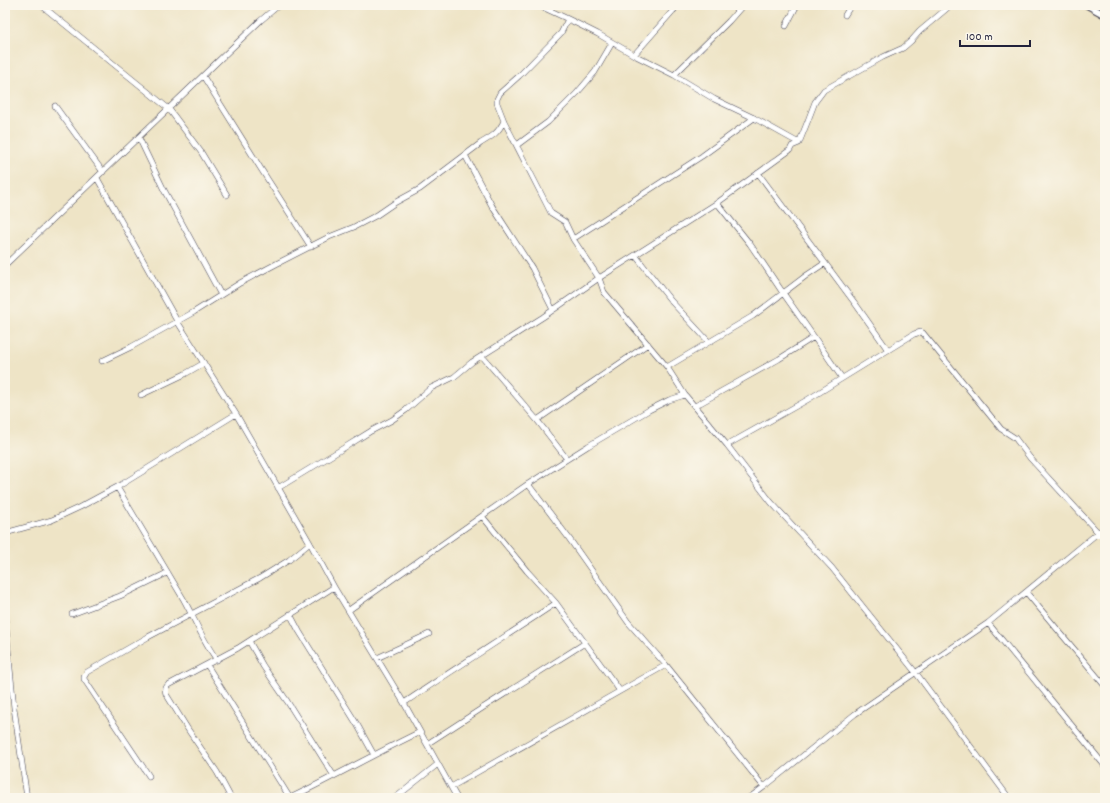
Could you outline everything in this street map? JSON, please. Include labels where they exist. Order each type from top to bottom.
[{"type":"street","points":[[41,5],[170,109],[201,152],[227,195]]},
{"type":"street","points":[[5,265],[170,109],[260,21],[279,5]]},
{"type":"street","points":[[538,5],[598,34],[634,56],[674,75],[714,99],[754,118],[798,143]]},
{"type":"street","points":[[668,5],[674,10]]},
{"type":"street","points":[[634,56],[678,5]]},
{"type":"street","points":[[674,75],[729,21],[743,5]]},
{"type":"street","points":[[786,26],[798,5]]},
{"type":"street","points":[[845,16],[851,5]]},
{"type":"street","points":[[278,488],[371,431],[392,420],[431,388],[454,377],[482,356],[599,278],[717,203],[798,143],[815,102],[824,90],[903,48],[920,31],[951,5]]},
{"type":"street","points":[[1088,5],[1105,15]]},
{"type":"street","points":[[568,19],[561,34],[500,93],[496,103],[551,213],[565,222],[573,239],[599,278],[604,292],[667,367],[686,395],[771,502],[832,568],[916,673],[1009,798]]},
{"type":"street","points":[[517,145],[548,122],[577,93],[595,72],[612,43]]},
{"type":"street","points":[[203,76],[311,247]]},
{"type":"street","points":[[55,106],[102,172]]},
{"type":"street","points":[[573,239],[702,156],[754,118]]},
{"type":"street","points":[[102,361],[131,347],[194,312],[240,283],[272,266],[377,215],[396,202],[420,189],[496,134],[500,130],[504,121]]},
{"type":"street","points":[[139,138],[164,190],[221,295]]},
{"type":"street","points":[[466,155],[492,206],[532,268],[553,310]]},
{"type":"street","points":[[758,173],[888,350]]},
{"type":"street","points":[[97,178],[177,321],[236,414],[334,586],[404,703],[457,798]]},
{"type":"street","points":[[717,203],[750,244],[842,378]]},
{"type":"street","points":[[635,255],[672,301],[709,342]]},
{"type":"street","points":[[667,367],[753,316],[807,275],[825,264]]},
{"type":"street","points":[[727,445],[807,400],[918,332],[923,333],[1001,429],[1015,438],[1030,458],[1105,540]]},
{"type":"street","points":[[695,406],[778,360],[814,336]]},
{"type":"street","points":[[537,420],[648,344]]},
{"type":"street","points":[[482,356],[537,420],[567,459]]},
{"type":"street","points":[[140,395],[185,374],[204,362]]},
{"type":"street","points":[[349,610],[528,484],[567,459],[649,410],[669,400],[686,395]]},
{"type":"street","points":[[5,533],[52,520],[80,507],[117,487],[236,414]]},
{"type":"street","points":[[528,484],[568,537],[628,622],[666,665],[764,787]]},
{"type":"street","points":[[117,487],[191,614],[210,651],[217,660]]},
{"type":"street","points":[[482,516],[527,571],[556,603],[620,691]]},
{"type":"street","points":[[749,798],[856,714],[988,623],[1105,527]]},
{"type":"street","points":[[149,776],[84,680],[87,672],[191,614],[260,578],[289,560],[310,544]]},
{"type":"street","points":[[72,614],[120,596],[167,573]]},
{"type":"street","points":[[231,798],[217,772],[165,692],[166,688],[168,685],[217,660],[249,641],[334,586]]},
{"type":"street","points":[[1026,592],[1105,686]]},
{"type":"street","points":[[404,703],[556,603]]},
{"type":"street","points":[[290,614],[299,632],[358,726],[374,755]]},
{"type":"street","points":[[5,619],[14,708],[27,798]]},
{"type":"street","points":[[988,623],[1105,766]]},
{"type":"street","points":[[377,658],[429,634]]},
{"type":"street","points":[[249,641],[263,666],[334,776]]},
{"type":"street","points":[[427,744],[585,643]]},
{"type":"street","points":[[207,665],[290,798],[420,732]]},
{"type":"street","points":[[451,787],[666,665]]},
{"type":"street","points":[[395,798],[420,780],[438,764]]}]
